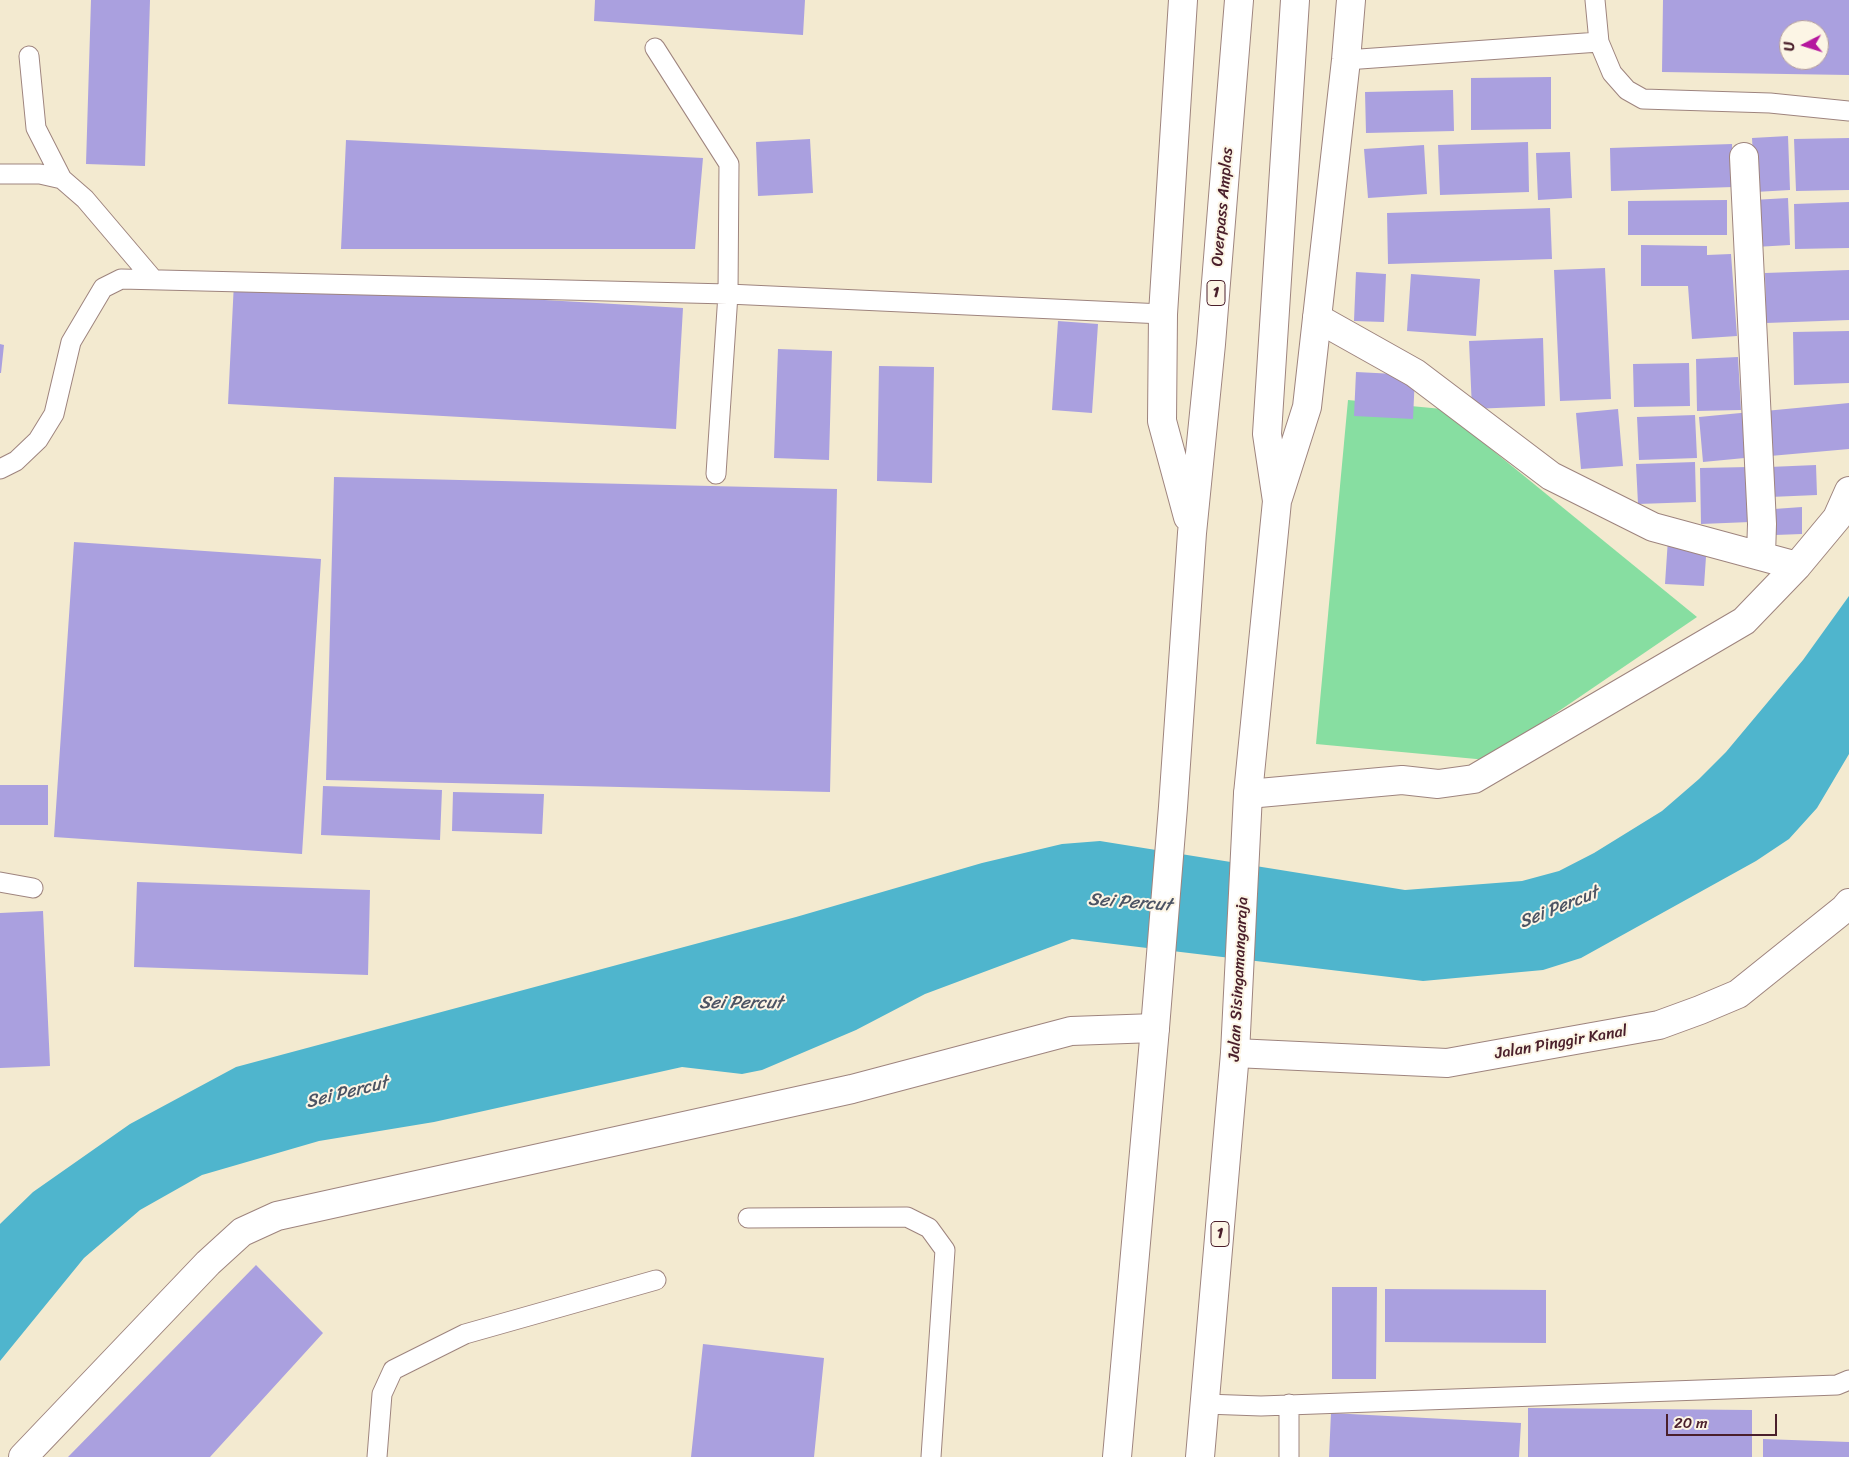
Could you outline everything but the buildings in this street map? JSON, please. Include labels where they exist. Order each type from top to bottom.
[{"type":"main road","points":[[1183,0],[1163,314],[1162,421],[1192,533]]},
{"type":"main road","name":"Overpass Amplas","points":[[1192,533],[1211,344],[1239,0]]},
{"type":"main road","name":"1","points":[[1277,502],[1267,434],[1295,0]]},
{"type":"main road","points":[[1277,502],[1307,407],[1351,0]]},
{"type":"main road","points":[[1744,157],[1762,524],[1761,555]]},
{"type":"main road","points":[[1316,318],[1415,373],[1551,476],[1652,527],[1797,566]]},
{"type":"main road","points":[[1248,794],[1402,780],[1438,784],[1474,779],[1744,620],[1797,566],[1837,518],[1849,491]]},
{"type":"main road","name":"Jalan Sisingamangaraja","points":[[1200,1457],[1235,1053],[1248,794],[1277,502]]},
{"type":"main road","name":"1","points":[[1117,1457],[1156,1020],[1192,533]]},
{"type":"main road","name":"Jalan Pinggir Kanal","points":[[1235,1053],[1447,1063],[1659,1025],[1738,994],[1849,903]]},
{"type":"main road","points":[[23,1457],[208,1263],[242,1232],[277,1216],[852,1089],[1071,1031],[1156,1020]]},
{"type":"lane","points":[[1595,0],[1599,42],[1612,73],[1627,90],[1643,99],[1770,103],[1849,111]]},
{"type":"lane","points":[[1346,60],[1599,42]]},
{"type":"lane","points":[[655,48],[729,164],[728,294],[716,474]]},
{"type":"lane","points":[[29,56],[36,128],[62,179],[85,199],[154,279]]},
{"type":"lane","points":[[0,174],[40,174],[62,179]]},
{"type":"lane","points":[[0,469],[16,461],[38,440],[54,414],[71,342],[103,288],[121,279],[728,294],[1163,314]]},
{"type":"lane","points":[[0,882],[33,888]]},
{"type":"lane","points":[[748,1218],[907,1217],[929,1228],[944,1250],[931,1457]]},
{"type":"lane","points":[[377,1457],[382,1394],[393,1370],[465,1334],[656,1280]]},
{"type":"lane","points":[[1205,1404],[1261,1406],[1837,1386],[1849,1380]]},
{"type":"lane","points":[[1289,1404],[1289,1457]]},
{"type":"green space","points":[[1348,400],[1442,409],[1697,617],[1487,760],[1316,744]]},
{"type":"water","name":"Sei Percut","points":[[1849,596],[1849,754],[1817,808],[1789,839],[1756,861],[1581,958],[1543,970],[1423,981],[1072,939],[925,994],[856,1030],[762,1070],[742,1074],[682,1067],[434,1122],[319,1141],[202,1175],[140,1210],[84,1258],[0,1361],[0,1224],[33,1192],[130,1124],[236,1067],[796,917],[982,863],[1062,844],[1100,841],[1405,890],[1522,881],[1559,871],[1594,853],[1662,811],[1699,779],[1726,752],[1803,660]]}]
